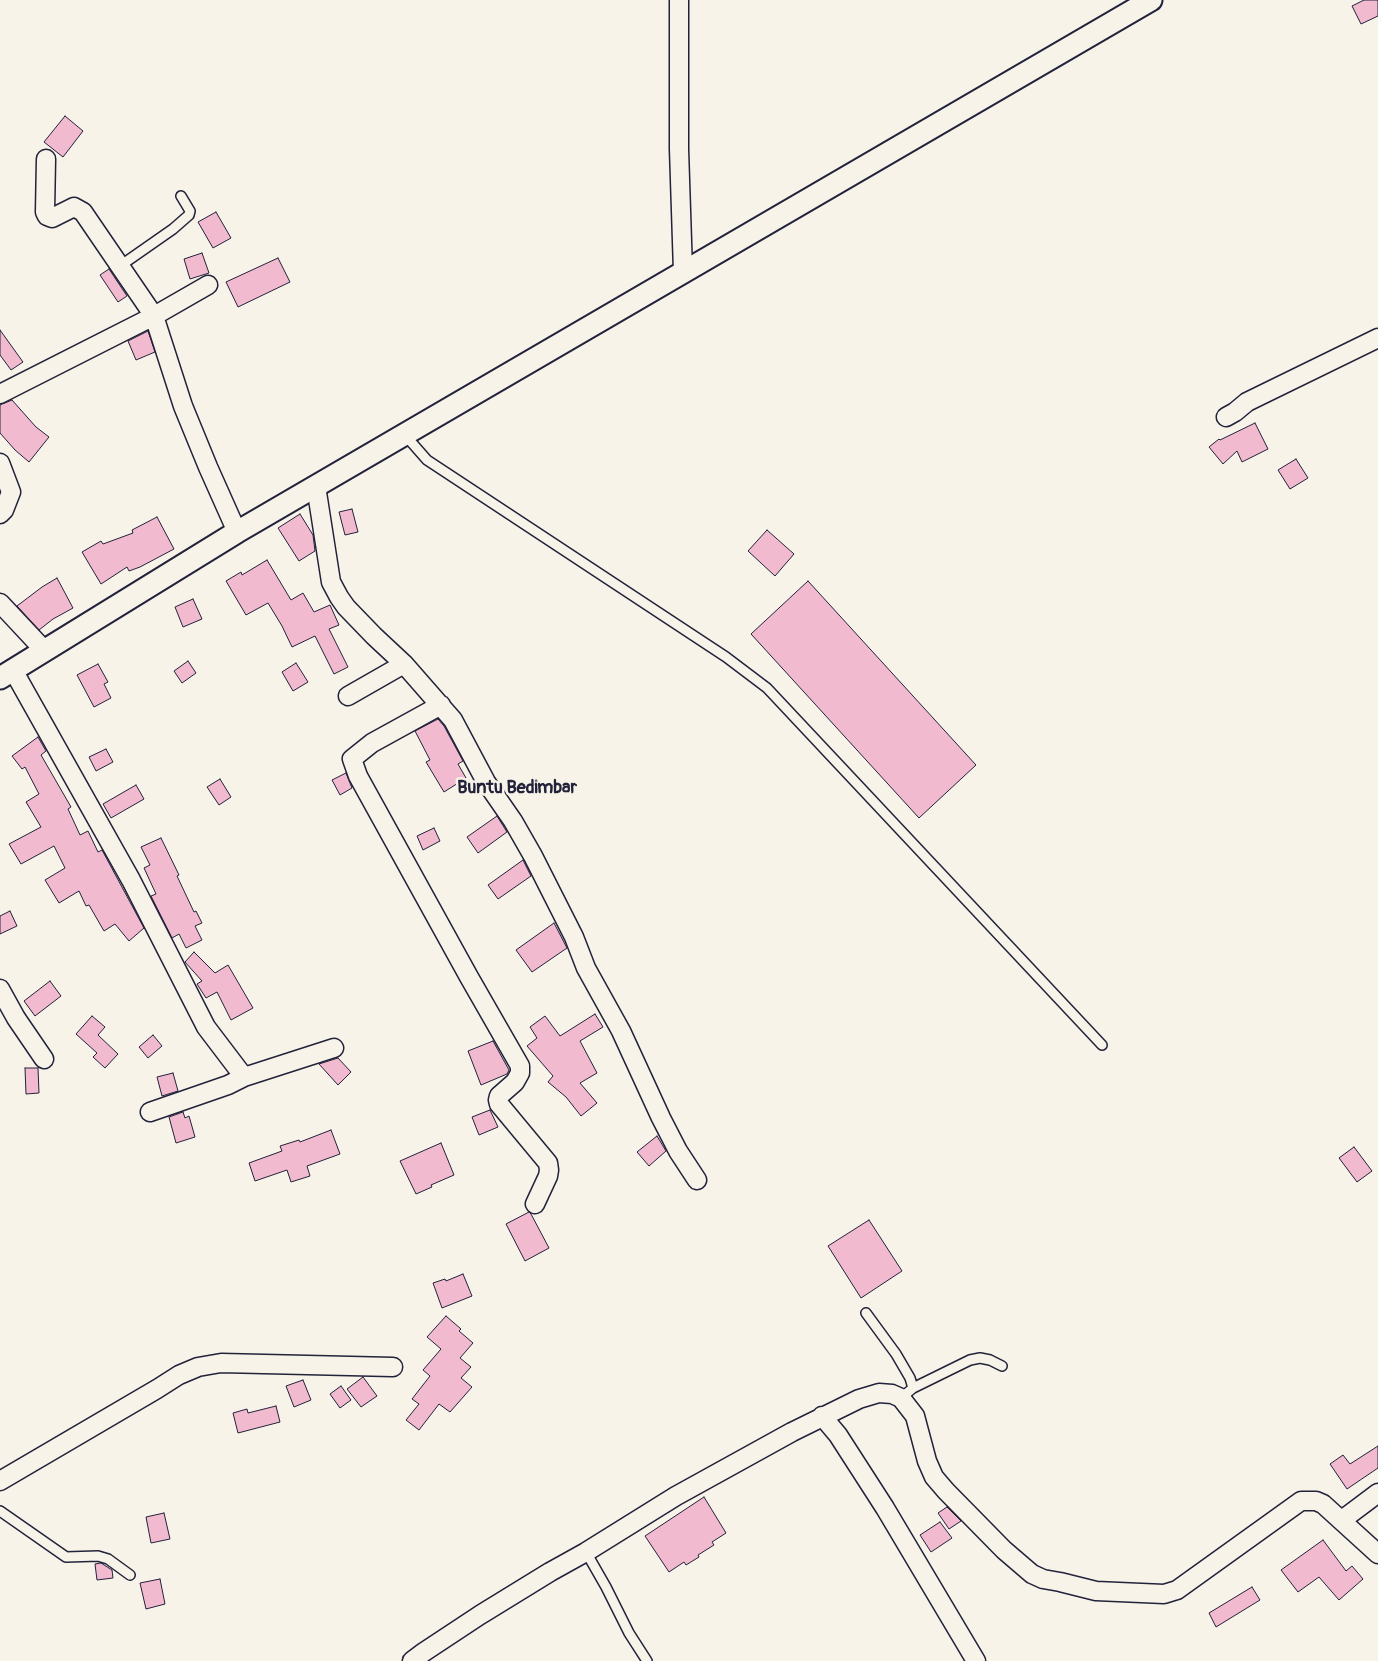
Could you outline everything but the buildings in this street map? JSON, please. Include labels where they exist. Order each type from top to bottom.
[{"type":"street","points":[[679,0],[679,149],[694,266]]},
{"type":"street","points":[[244,1077],[206,1027],[127,872],[6,674],[237,532],[1151,0]]},
{"type":"street","points":[[46,159],[45,212],[47,216],[52,218],[74,207],[83,212],[154,316],[183,406],[237,532]]},
{"type":"street","points":[[0,394],[154,316],[208,285]]},
{"type":"street","points":[[1226,417],[1247,402],[1378,338]]},
{"type":"street","points":[[0,463],[11,492],[4,510],[0,514]]},
{"type":"street","points":[[316,486],[331,582],[346,607],[404,664],[454,720],[486,782],[513,821],[532,856],[574,937],[586,968],[621,1031],[661,1118],[696,1180]]},
{"type":"street","points":[[0,603],[44,650]]},
{"type":"street","points":[[348,696],[404,664]]},
{"type":"street","points":[[441,705],[372,743],[352,758],[358,776],[469,978],[520,1066],[520,1073],[515,1082],[499,1096],[498,1100],[499,1104],[548,1163],[548,1176],[535,1204]]},
{"type":"street","points":[[0,988],[16,1018],[44,1059]]},
{"type":"street","points":[[150,1112],[228,1085],[244,1077],[334,1048]]},
{"type":"street","points":[[0,1481],[133,1404],[179,1375],[198,1367],[220,1363],[394,1367]]},
{"type":"street","points":[[412,1661],[480,1615],[676,1496],[822,1416],[859,1399],[879,1393],[907,1393],[927,1461],[934,1477],[992,1539],[1032,1574],[1043,1579],[1096,1591],[1164,1594],[1177,1590],[1301,1501],[1316,1501],[1323,1504],[1378,1554]]},
{"type":"street","points":[[822,1416],[838,1435],[886,1508],[976,1661]]},
{"type":"street","points":[[1342,1520],[1378,1493]]},
{"type":"lane","points":[[120,266],[173,229],[189,215],[190,211],[181,196]]},
{"type":"lane","points":[[405,434],[427,460],[726,657],[767,688],[1102,1044]]},
{"type":"lane","points":[[866,1313],[900,1360],[910,1378],[907,1393]]},
{"type":"lane","points":[[907,1393],[970,1360],[980,1358],[990,1360],[1002,1366]]},
{"type":"lane","points":[[0,1511],[66,1557],[98,1556],[108,1558],[130,1575]]},
{"type":"lane","points":[[586,1552],[647,1661]]},
{"type":"district","name":"Buntu Bedimbar","points":[[517,788]]}]
